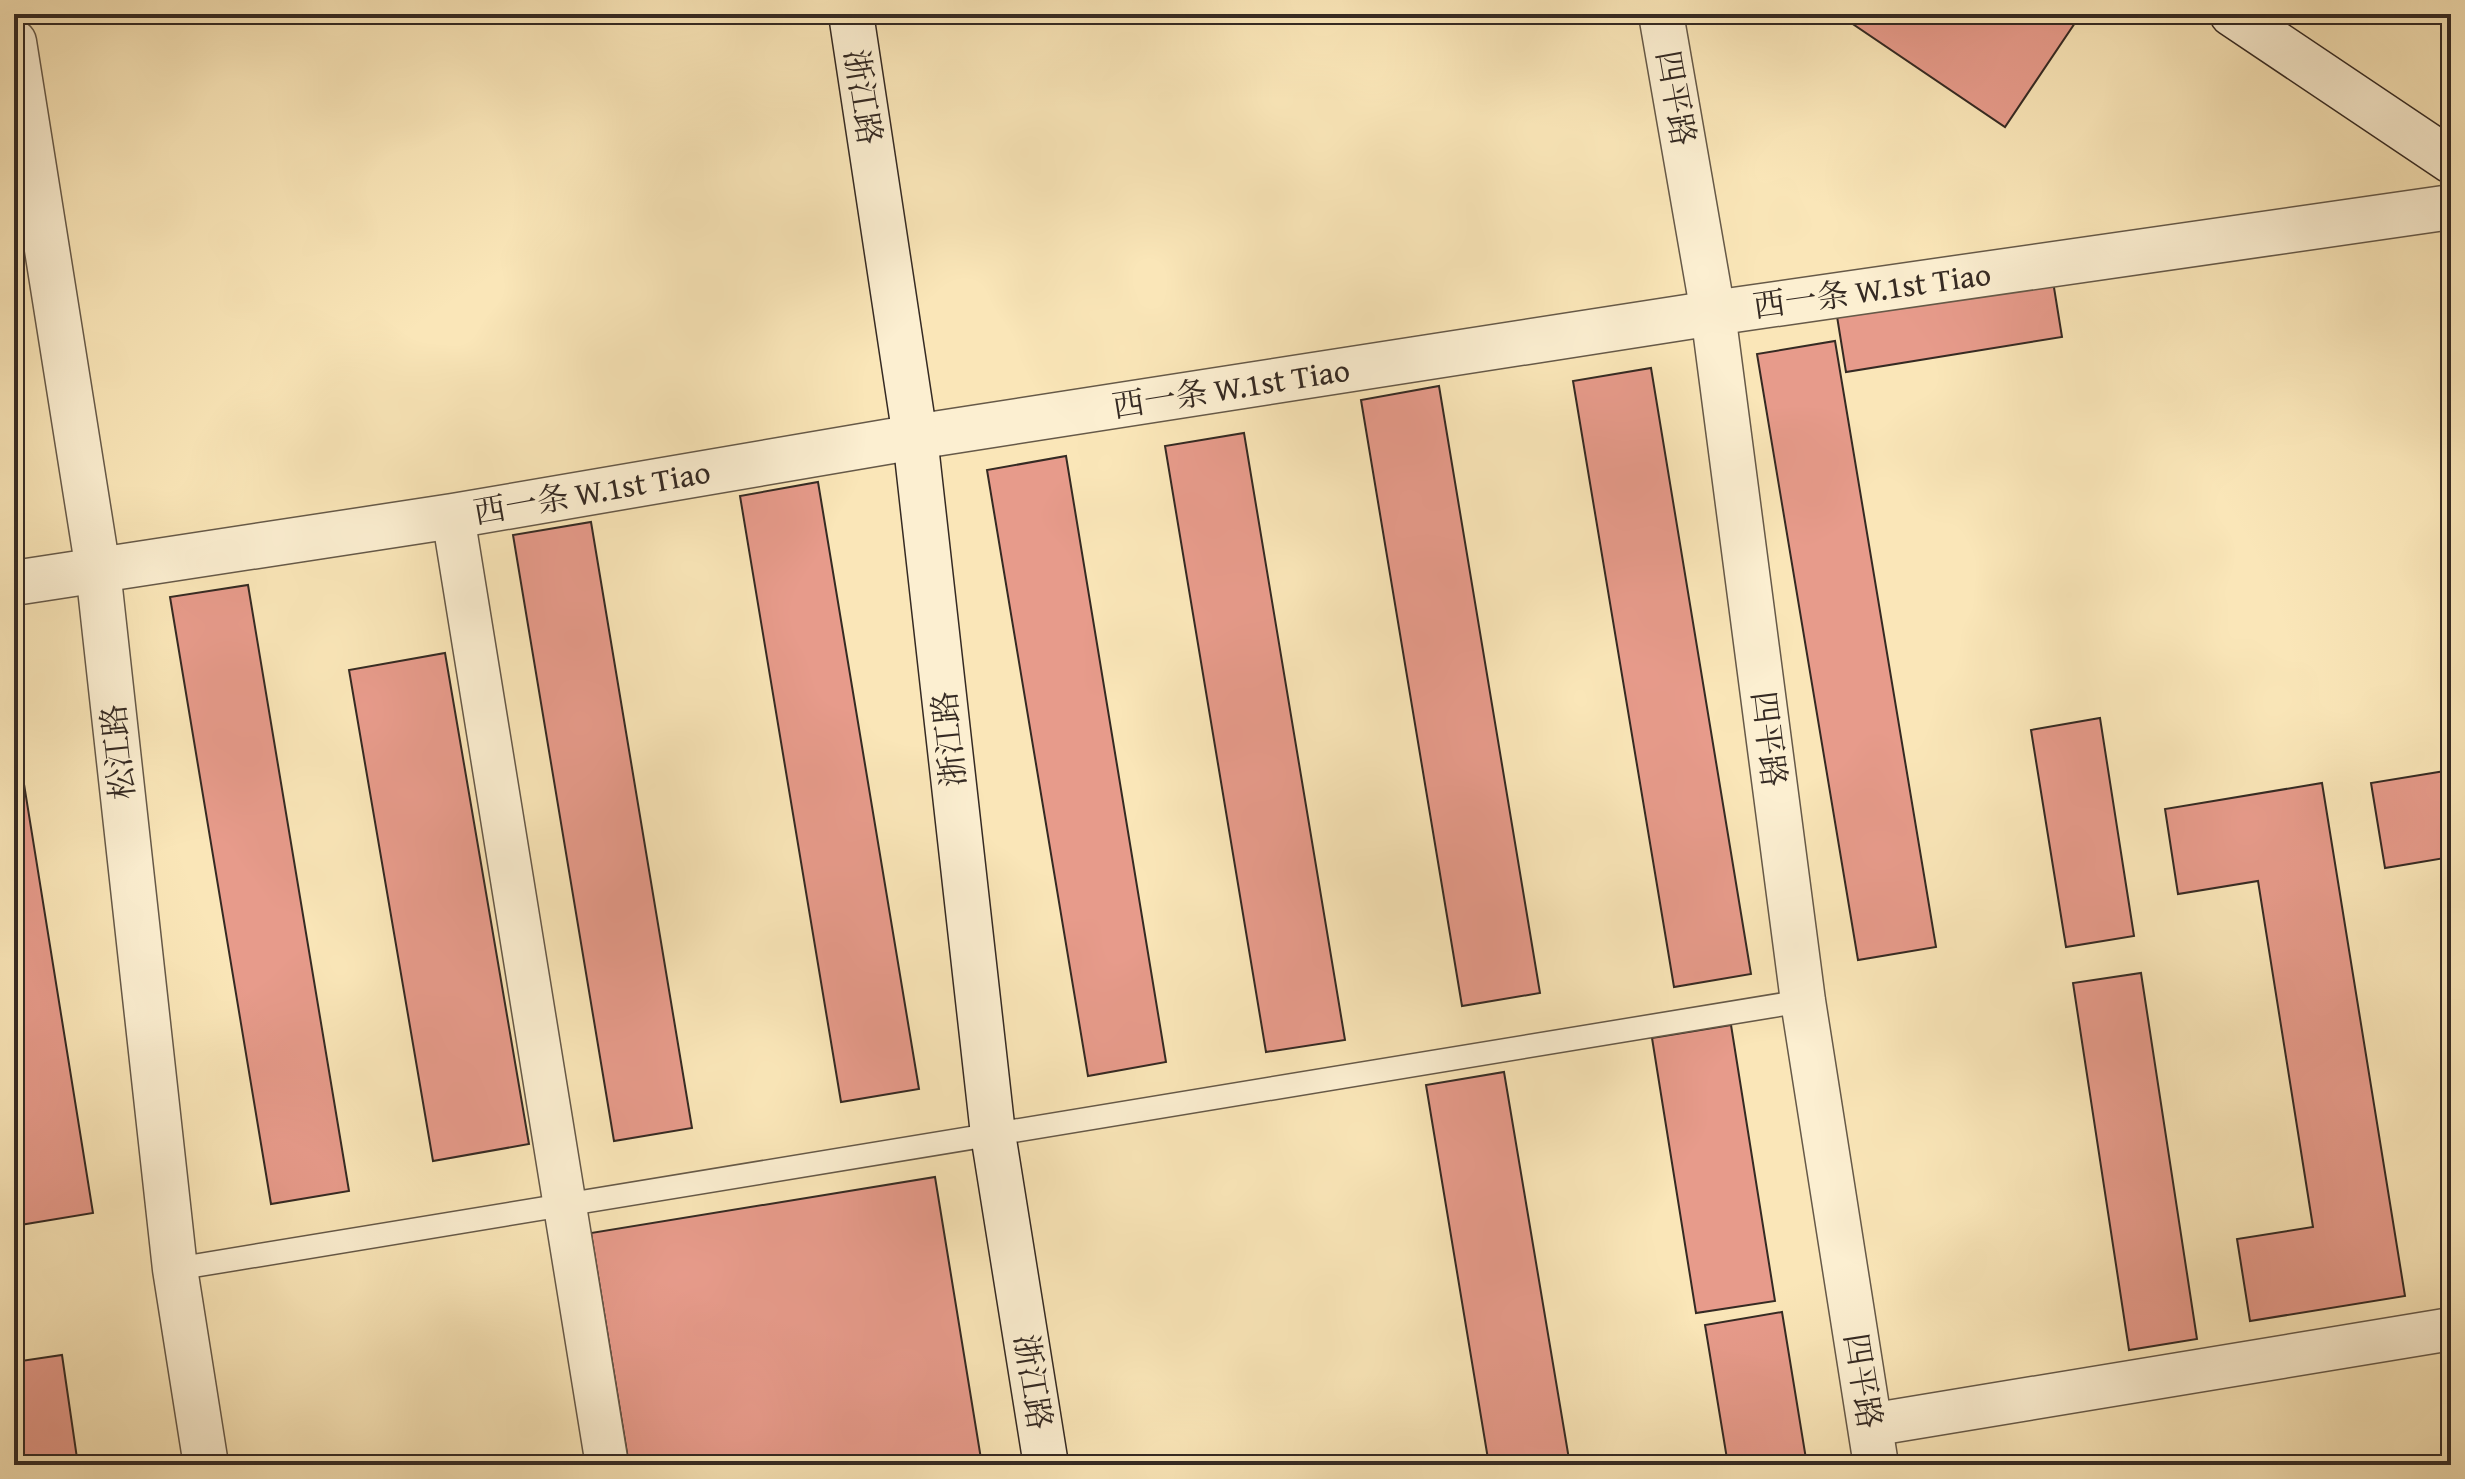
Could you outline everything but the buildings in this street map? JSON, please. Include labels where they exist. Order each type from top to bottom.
[{"type":"street","name":"浙江路","points":[[851,14],[915,437],[993,1134],[1046,1465]]},
{"type":"street","name":"四平路","points":[[1661,14],[1713,313],[1803,1001],[1873,1445]]},
{"type":"street","points":[[2232,14],[2451,161]]},
{"type":"street","name":"松江路","points":[[14,42],[98,570],[175,1269],[206,1465]]},
{"type":"street","name":"西一条 W.1st Tiao","points":[[14,583],[453,516],[915,437],[1713,313],[2451,207]]},
{"type":"street","points":[[453,516],[607,1465]]},
{"type":"street","points":[[1873,1445],[2451,1329]]},
{"type":"lane","points":[[175,1269],[1803,1001]]}]
